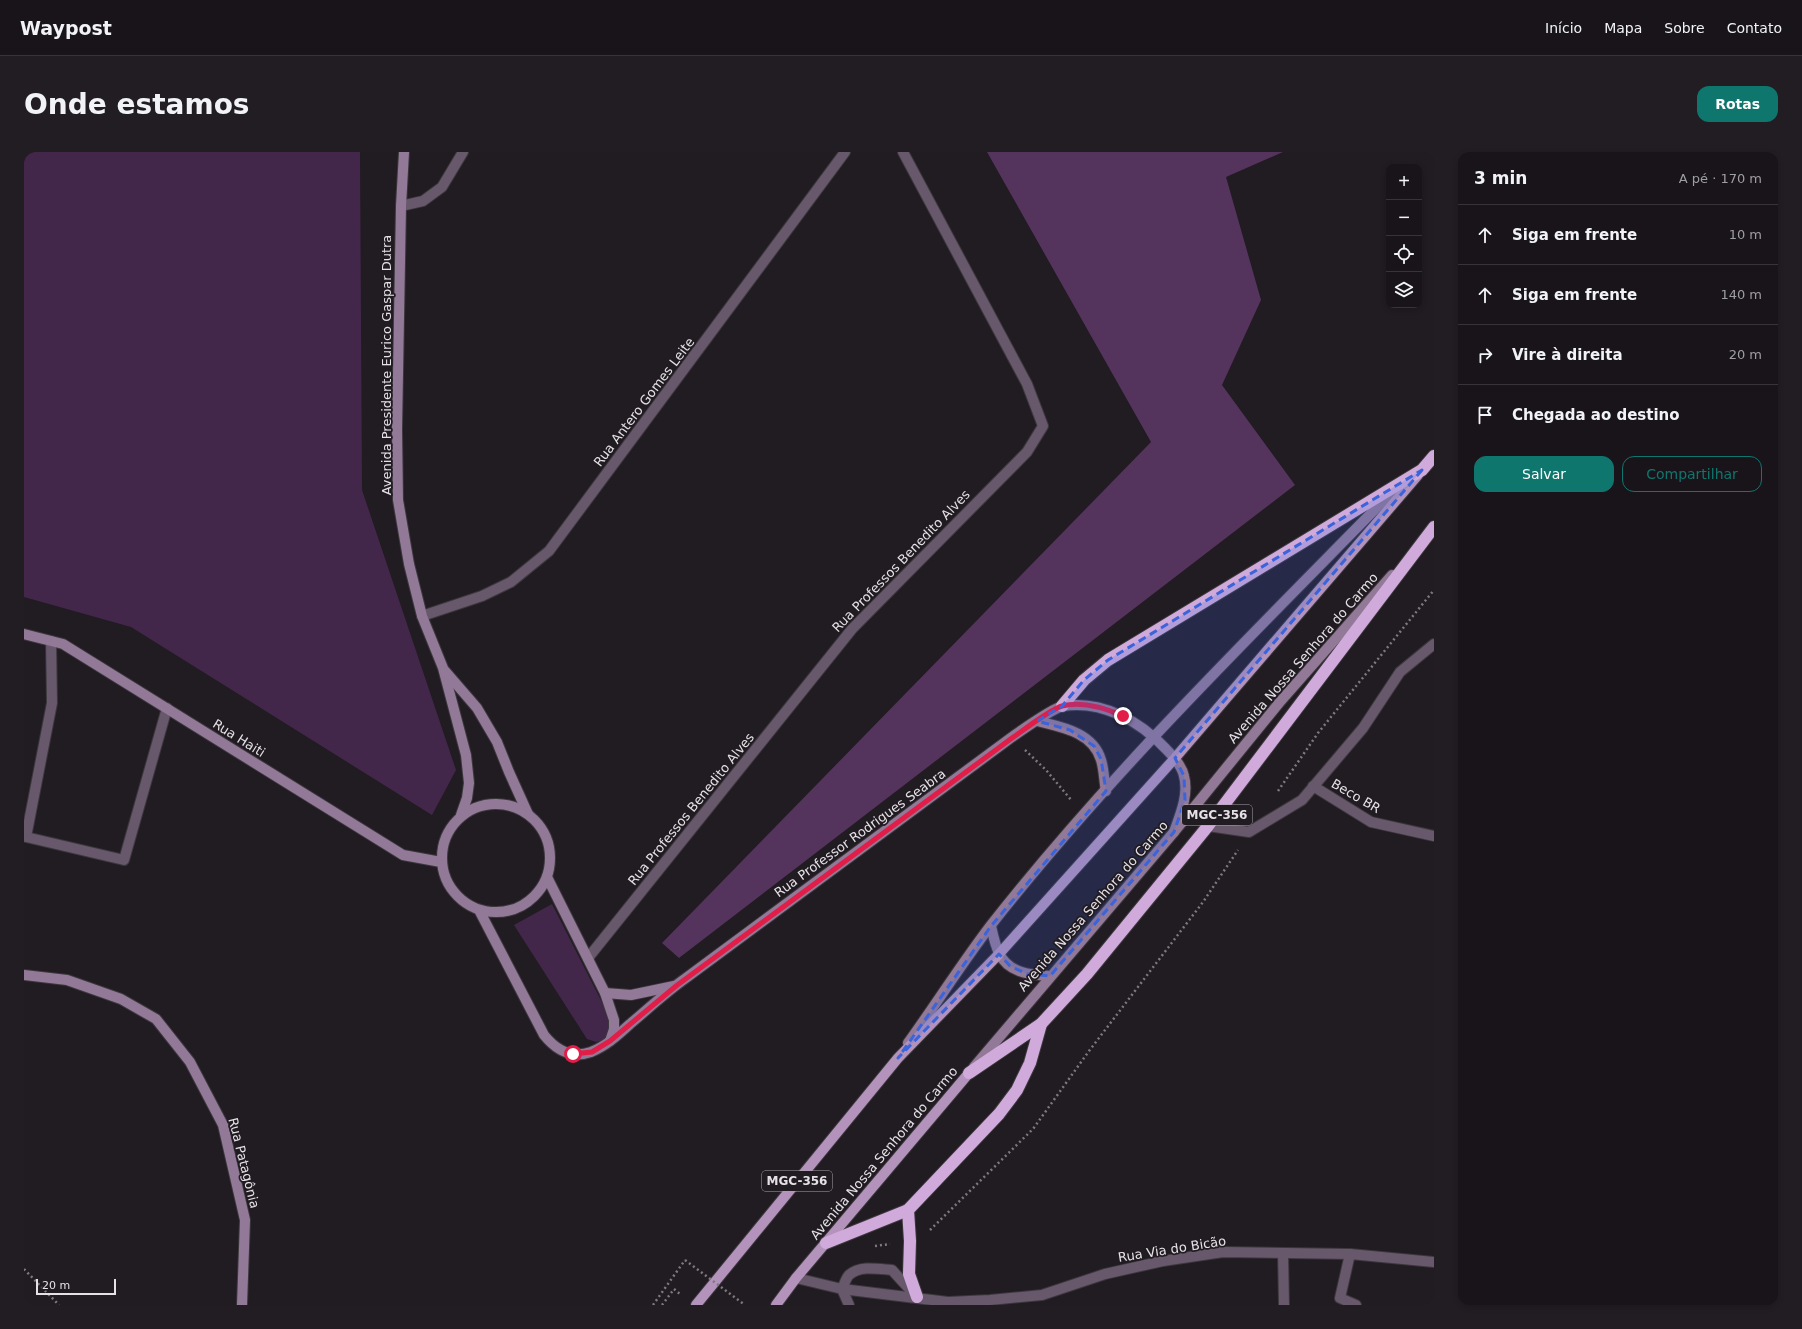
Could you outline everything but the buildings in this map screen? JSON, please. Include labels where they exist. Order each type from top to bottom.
[{"type":"highway","name":"MGC-356","points":[[1422,470],[1434,456]]},
{"type":"highway","points":[[1062,706],[1084,680],[1108,660],[1422,470]]},
{"type":"highway","name":"MGC-356","points":[[969,1073],[1042,1024],[1087,974],[1208,826],[1434,527]]},
{"type":"highway","points":[[826,1243],[908,1210],[1000,1114],[1017,1090],[1030,1063],[1042,1024]]},
{"type":"highway","points":[[908,1210],[910,1241],[909,1274],[913,1301]]},
{"type":"main road","name":"MGC-356","points":[[696,1305],[898,1058],[999,954],[1174,758],[1422,470]]},
{"type":"main road","name":"Avenida Nossa Senhora do Carmo","points":[[776,1305],[796,1278],[969,1073]]},
{"type":"street","name":"Avenida Presidente Eurico Gaspar Dutra","points":[[404,152],[400,206],[397,430],[398,500],[409,564],[422,616],[443,668],[466,755],[469,783],[467,798],[462,815]]},
{"type":"street","points":[[400,206],[422,201],[442,187],[464,152]]},
{"type":"street","name":"Rua Antero Gomes Leite","points":[[422,616],[482,596],[511,582],[550,551],[845,152]]},
{"type":"street","name":"Rua Professos Benedito Alves","points":[[588,958],[852,629],[1027,452],[1044,426],[1026,384],[903,152]]},
{"type":"street","name":"MGC-356","points":[[898,1058],[990,926],[1084,814],[1154,736],[1393,491],[1422,470]]},
{"type":"street","name":"Avenida Nossa Senhora do Carmo","points":[[969,1073],[1174,832],[1279,703],[1434,527]]},
{"type":"street","name":"Rua Haiti","points":[[24,634],[63,644],[403,855],[441,862]]},
{"type":"street","points":[[51,641],[52,703],[26,837],[124,860],[167,708]]},
{"type":"street","points":[[1208,826],[1250,832],[1302,800],[1363,728],[1400,672],[1434,644]]},
{"type":"street","name":"Avenida Presidente Eurico Gaspar Dutra","points":[[443,668],[477,708],[489,728],[497,742],[528,814]]},
{"type":"street","points":[[1062,706],[1084,705],[1106,709],[1123,716],[1154,736],[1174,758],[1184,776],[1185,800],[1174,832]]},
{"type":"street","name":"Rua Professor Rodrigues Seabra","points":[[610,1041],[676,986],[1012,738],[1062,706]]},
{"type":"street","points":[[1037,721],[1070,730],[1084,737],[1094,746],[1101,759],[1106,791]]},
{"type":"street","name":"Beco BR","points":[[1313,786],[1370,822],[1434,836]]},
{"type":"street","points":[[494,803],[512,805],[528,814],[541,826],[549,842],[551,860],[547,877],[539,892],[527,903],[517,908],[496,912],[479,910],[465,903],[453,892],[445,878],[441,862],[445,836],[452,824],[462,815],[477,806],[494,803]]},
{"type":"street","points":[[479,910],[544,1035],[552,1045],[562,1052],[583,1054],[592,1052],[610,1041],[614,1029],[614,1020],[605,993],[547,877]]},
{"type":"street","points":[[990,926],[999,954],[1010,966],[1027,974],[1050,976]]},
{"type":"street","name":"Rua Patagônia","points":[[24,975],[67,980],[121,999],[156,1019],[190,1062],[223,1124],[245,1220],[242,1305]]},
{"type":"street","name":"Rua Professor Rodrigues Seabra","points":[[605,993],[631,995],[676,986]]},
{"type":"street","name":"Rua Via do Bicão","points":[[796,1278],[842,1289],[913,1301],[955,1301],[990,1300],[1042,1295],[1105,1274],[1163,1261],[1223,1252],[1350,1254],[1434,1262]]},
{"type":"street","points":[[1283,1253],[1284,1305]]},
{"type":"street","points":[[1350,1254],[1340,1298],[1356,1305]]},
{"type":"street","points":[[849,1305],[842,1289],[848,1275],[860,1269],[873,1268],[892,1270],[913,1301]]},
{"type":"path","points":[[1275,795],[1318,734],[1434,590]]},
{"type":"path","points":[[1012,738],[1046,770],[1071,799]]},
{"type":"path","points":[[910,1241],[930,1230],[1033,1129],[1089,1051],[1203,902],[1250,832]]},
{"type":"path","points":[[653,1305],[685,1260],[745,1305]]},
{"type":"path","points":[[24,1269],[59,1305]]},
{"type":"path","points":[[662,1305],[674,1289]]},
{"type":"highlighted area","points":[[1422,470],[1175,758],[1184,776],[1185,800],[1174,832],[1050,976],[1027,974],[1010,966],[999,954],[898,1058],[991,926],[1106,791],[1101,759],[1094,746],[1070,730],[1037,721],[1062,706],[1084,680],[1108,660]]},
{"type":"shaded area","points":[[24,152],[360,152],[362,490],[456,770],[432,815],[131,627],[24,597]]},
{"type":"shaded area","points":[[987,152],[1283,152],[1226,177],[1261,300],[1222,385],[1295,485],[679,958],[662,943],[1151,442]]},
{"type":"shaded area","points":[[552,904],[614,1026],[609,1039],[596,1042],[587,1039],[514,925]]},
{"type":"route","points":[[573,1054],[592,1052],[610,1041],[676,986],[1037,721],[1062,706],[1084,705],[1106,709],[1123,716]]}]
